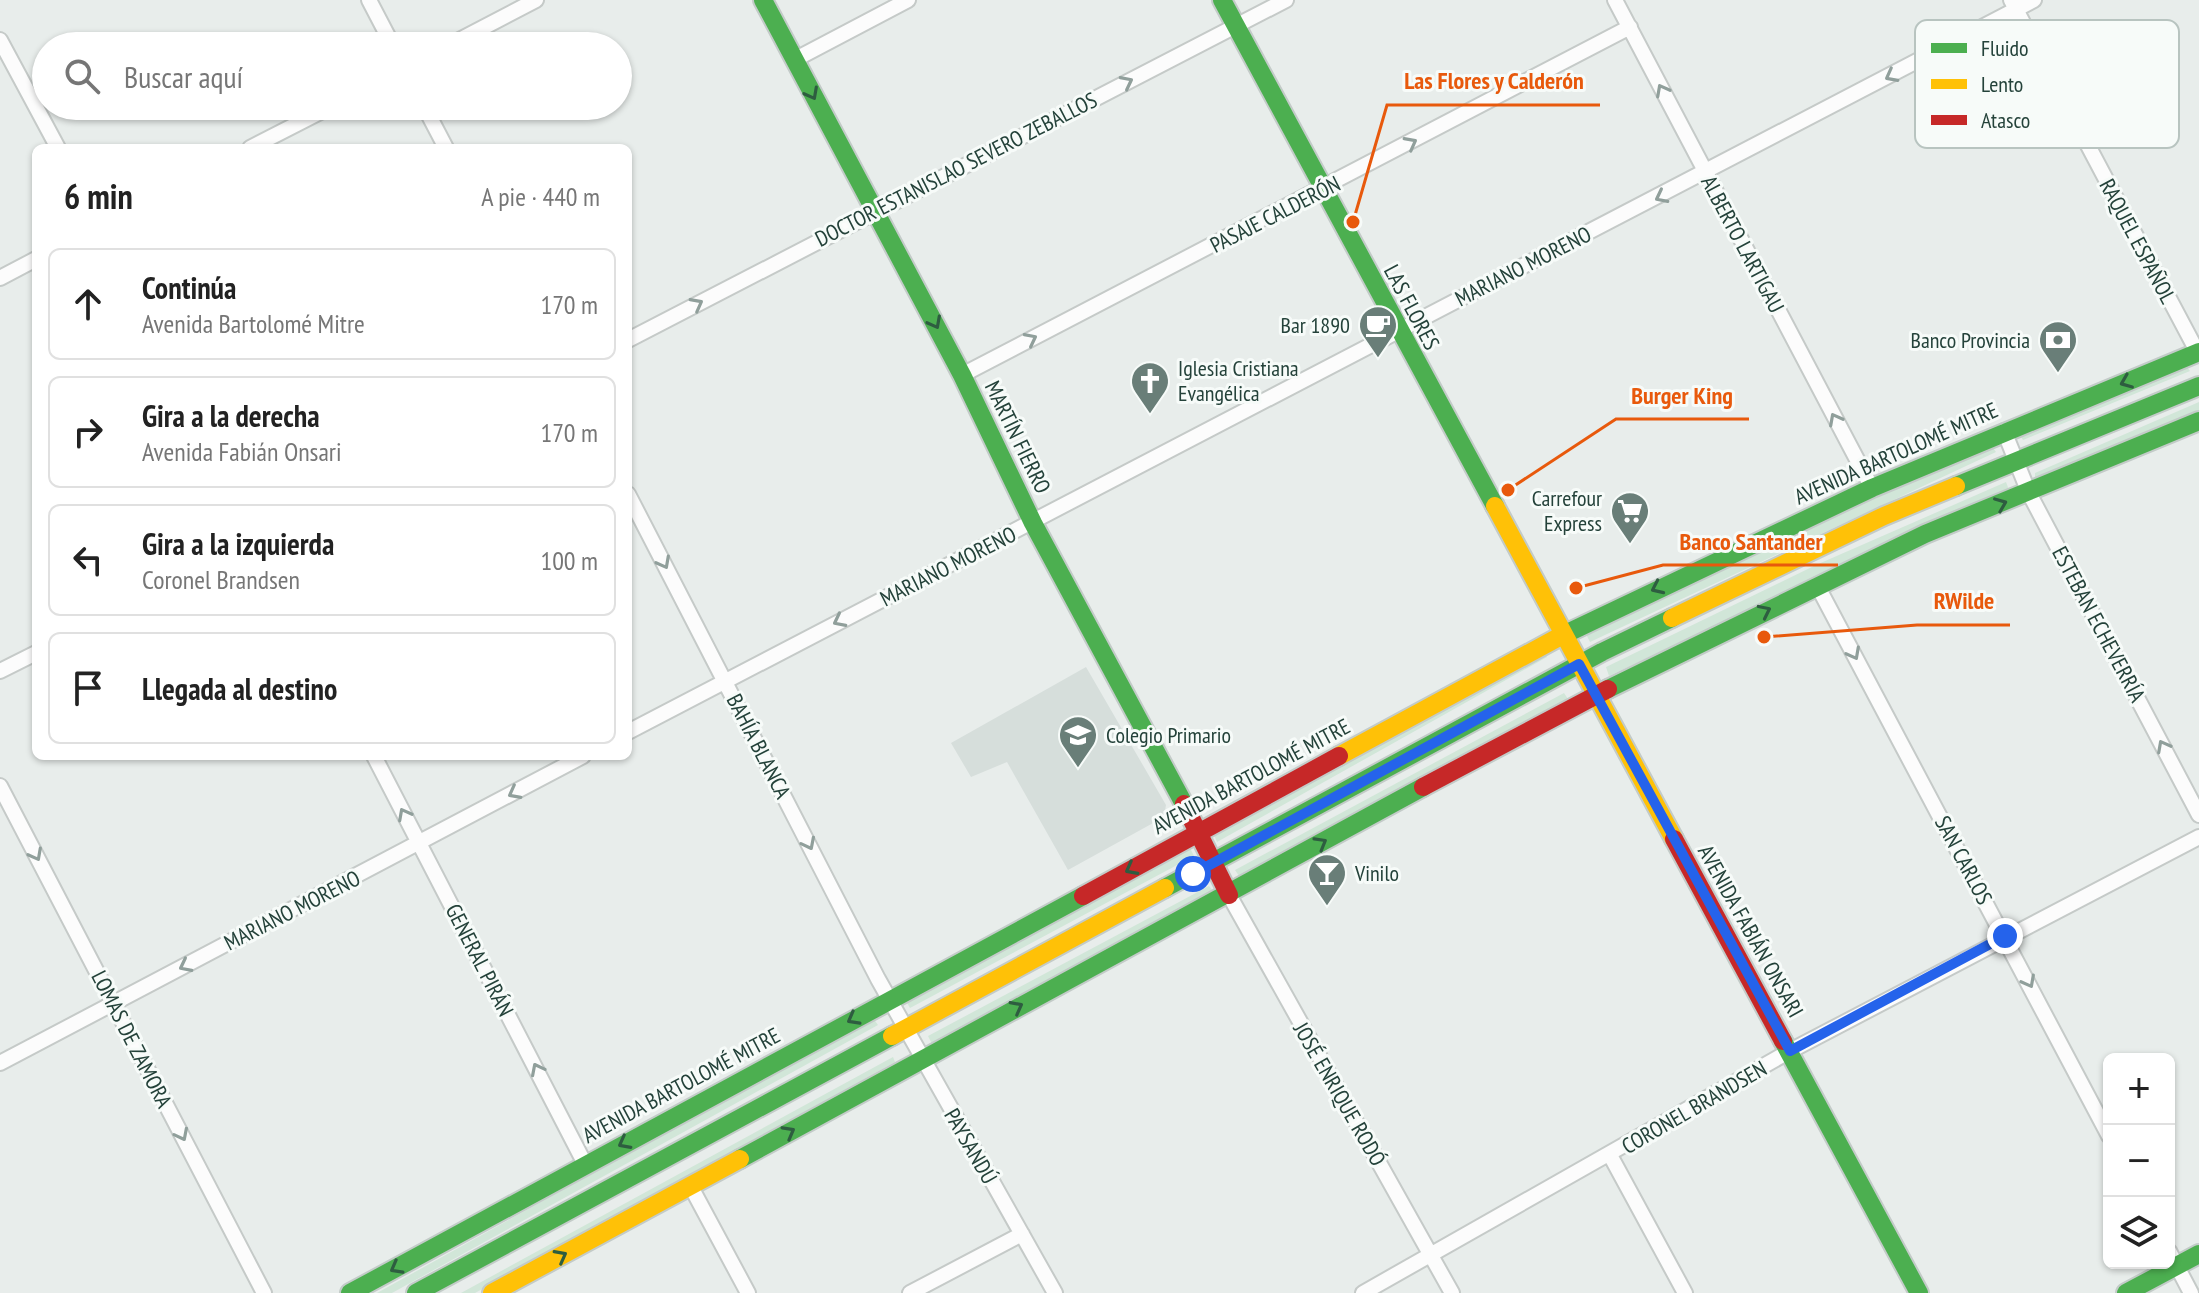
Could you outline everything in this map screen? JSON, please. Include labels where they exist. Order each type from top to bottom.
[{"type":"street","points":[[369,0],[386,32]]},
{"type":"street","points":[[475,32],[536,0]]},
{"type":"street","name":"MARTÍN FIERRO","points":[[763,0],[962,375],[1033,523],[1199,832],[1229,895]]},
{"type":"street","points":[[794,60],[908,0]]},
{"type":"street","name":"LAS FLORES","points":[[1222,0],[1563,635]]},
{"type":"street","name":"DOCTOR ESTANISLAO SEVERO ZEBALLOS","points":[[632,338],[1286,0]]},
{"type":"street","name":"ALBERTO LARTIGAU","points":[[1615,0],[1872,488]]},
{"type":"street","name":"MARIANO MORENO","points":[[1986,20],[2013,5],[2034,0]]},
{"type":"street","name":"PASAJE CALDERÓN","points":[[962,375],[1630,27]]},
{"type":"street","points":[[0,40],[32,100]]},
{"type":"street","name":"MARIANO MORENO","points":[[632,730],[725,679],[1033,523],[1397,330],[1706,174],[1915,59]]},
{"type":"street","points":[[43,120],[56,144]]},
{"type":"street","points":[[258,144],[305,120]]},
{"type":"street","points":[[431,120],[444,144]]},
{"type":"street","name":"RAQUEL ESPAÑOL","points":[[2089,148],[2199,353]]},
{"type":"street","points":[[0,278],[32,261]]},
{"type":"street","name":"AVENIDA BARTOLOMÉ MITRE","points":[[350,1293],[1563,635],[1872,488],[2199,353]]},
{"type":"street","points":[[416,1293],[1579,664],[1884,516],[2199,386]]},
{"type":"street","points":[[492,1293],[1229,895],[1377,811],[1595,696],[1925,534],[2199,421]]},
{"type":"street","name":"ESTEBAN ECHEVERRÍA","points":[[2004,431],[2029,493],[2199,815]]},
{"type":"street","name":"BAHÍA BLANCA","points":[[632,502],[889,999]]},
{"type":"street","name":"SAN CARLOS","points":[[1817,585],[2103,1125]]},
{"type":"street","name":"AVENIDA FABIÁN ONSARI","points":[[1563,635],[1919,1293]]},
{"type":"street","points":[[0,671],[32,655]]},
{"type":"street","name":"GENERAL PIRÁN","points":[[376,760],[585,1164]]},
{"type":"street","name":"MARIANO MORENO","points":[[0,1063],[576,760]]},
{"type":"street","name":"LOMAS DE ZAMORA","points":[[0,786],[264,1293]]},
{"type":"street","name":"CORONEL BRANDSEN","points":[[1363,1293],[1790,1051],[2199,837]]},
{"type":"street","name":"JOSÉ ENRIQUE RODÓ","points":[[1229,895],[1452,1293]]},
{"type":"street","name":"PAYSANDÚ","points":[[889,999],[1055,1293]]},
{"type":"street","points":[[1610,1155],[1685,1293]]},
{"type":"street","points":[[690,1185],[748,1293]]},
{"type":"street","points":[[910,1293],[1022,1234]]},
{"type":"street","points":[[2175,1258],[2199,1254]]},
{"type":"street","points":[[2175,1262],[2191,1293]]},
{"type":"street","points":[[2126,1293],[2158,1269]]},
{"type":"shaded area","name":"Colegio Primario","points":[[1086,667],[1166,805],[1164,817],[1068,870],[1007,762],[971,777],[951,743]]},
{"type":"green space","points":[[2186,366],[2190,371],[2023,440],[2020,435]]},
{"type":"green space","points":[[2199,402],[2199,411],[2035,478],[2035,473]]},
{"type":"green space","points":[[1991,445],[1996,452],[1590,642],[1585,632],[1872,497]]},
{"type":"green space","points":[[2006,482],[2009,490],[1915,530],[1609,676],[1606,667],[1816,565]]},
{"type":"green space","points":[[1544,651],[1547,657],[1217,842],[1214,835]]},
{"type":"green space","points":[[1564,693],[1568,699],[1239,876],[1235,870]]},
{"type":"green space","points":[[1190,848],[1194,856],[910,1008],[906,1001]]},
{"type":"green space","points":[[1209,886],[1213,891],[932,1044],[928,1036]]},
{"type":"green space","points":[[873,1018],[878,1025],[392,1293],[377,1293]]},
{"type":"green space","points":[[893,1057],[895,1062],[475,1293],[461,1293]]},
{"type":"traffic: fast","points":[[763,0],[962,375],[1033,523],[1184,804]]},
{"type":"traffic: fast","points":[[1222,0],[1495,506]]},
{"type":"traffic: fast","points":[[1559,637],[1872,488],[2199,352]]},
{"type":"traffic: fast","points":[[1956,486],[2199,386]]},
{"type":"traffic: fast","points":[[1608,689],[1925,534],[2199,421]]},
{"type":"traffic: fast","points":[[1165,888],[1602,652],[1672,618]]},
{"type":"traffic: fast","points":[[740,1159],[1423,787]]},
{"type":"traffic: fast","points":[[350,1293],[1083,896]]},
{"type":"traffic: fast","points":[[416,1293],[892,1036]]},
{"type":"traffic: fast","points":[[1783,1041],[1919,1293]]},
{"type":"traffic: fast","points":[[2126,1293],[2199,1254]]},
{"type":"traffic: slow","points":[[1672,618],[1884,516],[1956,486]]},
{"type":"traffic: slow","points":[[1495,506],[1674,839]]},
{"type":"traffic: slow","points":[[1339,756],[1559,637]]},
{"type":"traffic: slow","points":[[892,1036],[1165,888]]},
{"type":"traffic: slow","points":[[492,1293],[740,1159]]},
{"type":"traffic: jam","points":[[1423,787],[1608,689]]},
{"type":"traffic: jam","points":[[1083,896],[1339,756]]},
{"type":"traffic: jam","points":[[1184,804],[1229,895]]},
{"type":"traffic: jam","points":[[1674,839],[1783,1041]]},
{"type":"place","name":"Las Flores y Calderón","points":[[1353,222]]},
{"type":"place","name":"Bar 1890","points":[[1378,359]]},
{"type":"place","name":"Banco Provincia","points":[[2058,374]]},
{"type":"place","name":"Iglesia Cristiana Evangélica","points":[[1150,415]]},
{"type":"place","name":"Burger King","points":[[1508,490]]},
{"type":"place","name":"Carrefour Express","points":[[1630,545]]},
{"type":"place","name":"Banco Santander","points":[[1576,588]]},
{"type":"place","name":"RWilde","points":[[1764,637]]},
{"type":"place","name":"Colegio Primario","points":[[1078,769]]},
{"type":"place","name":"Vinilo","points":[[1327,907]]},
{"type":"route","points":[[1193,874],[1579,664],[1790,1051],[2005,936]]}]
